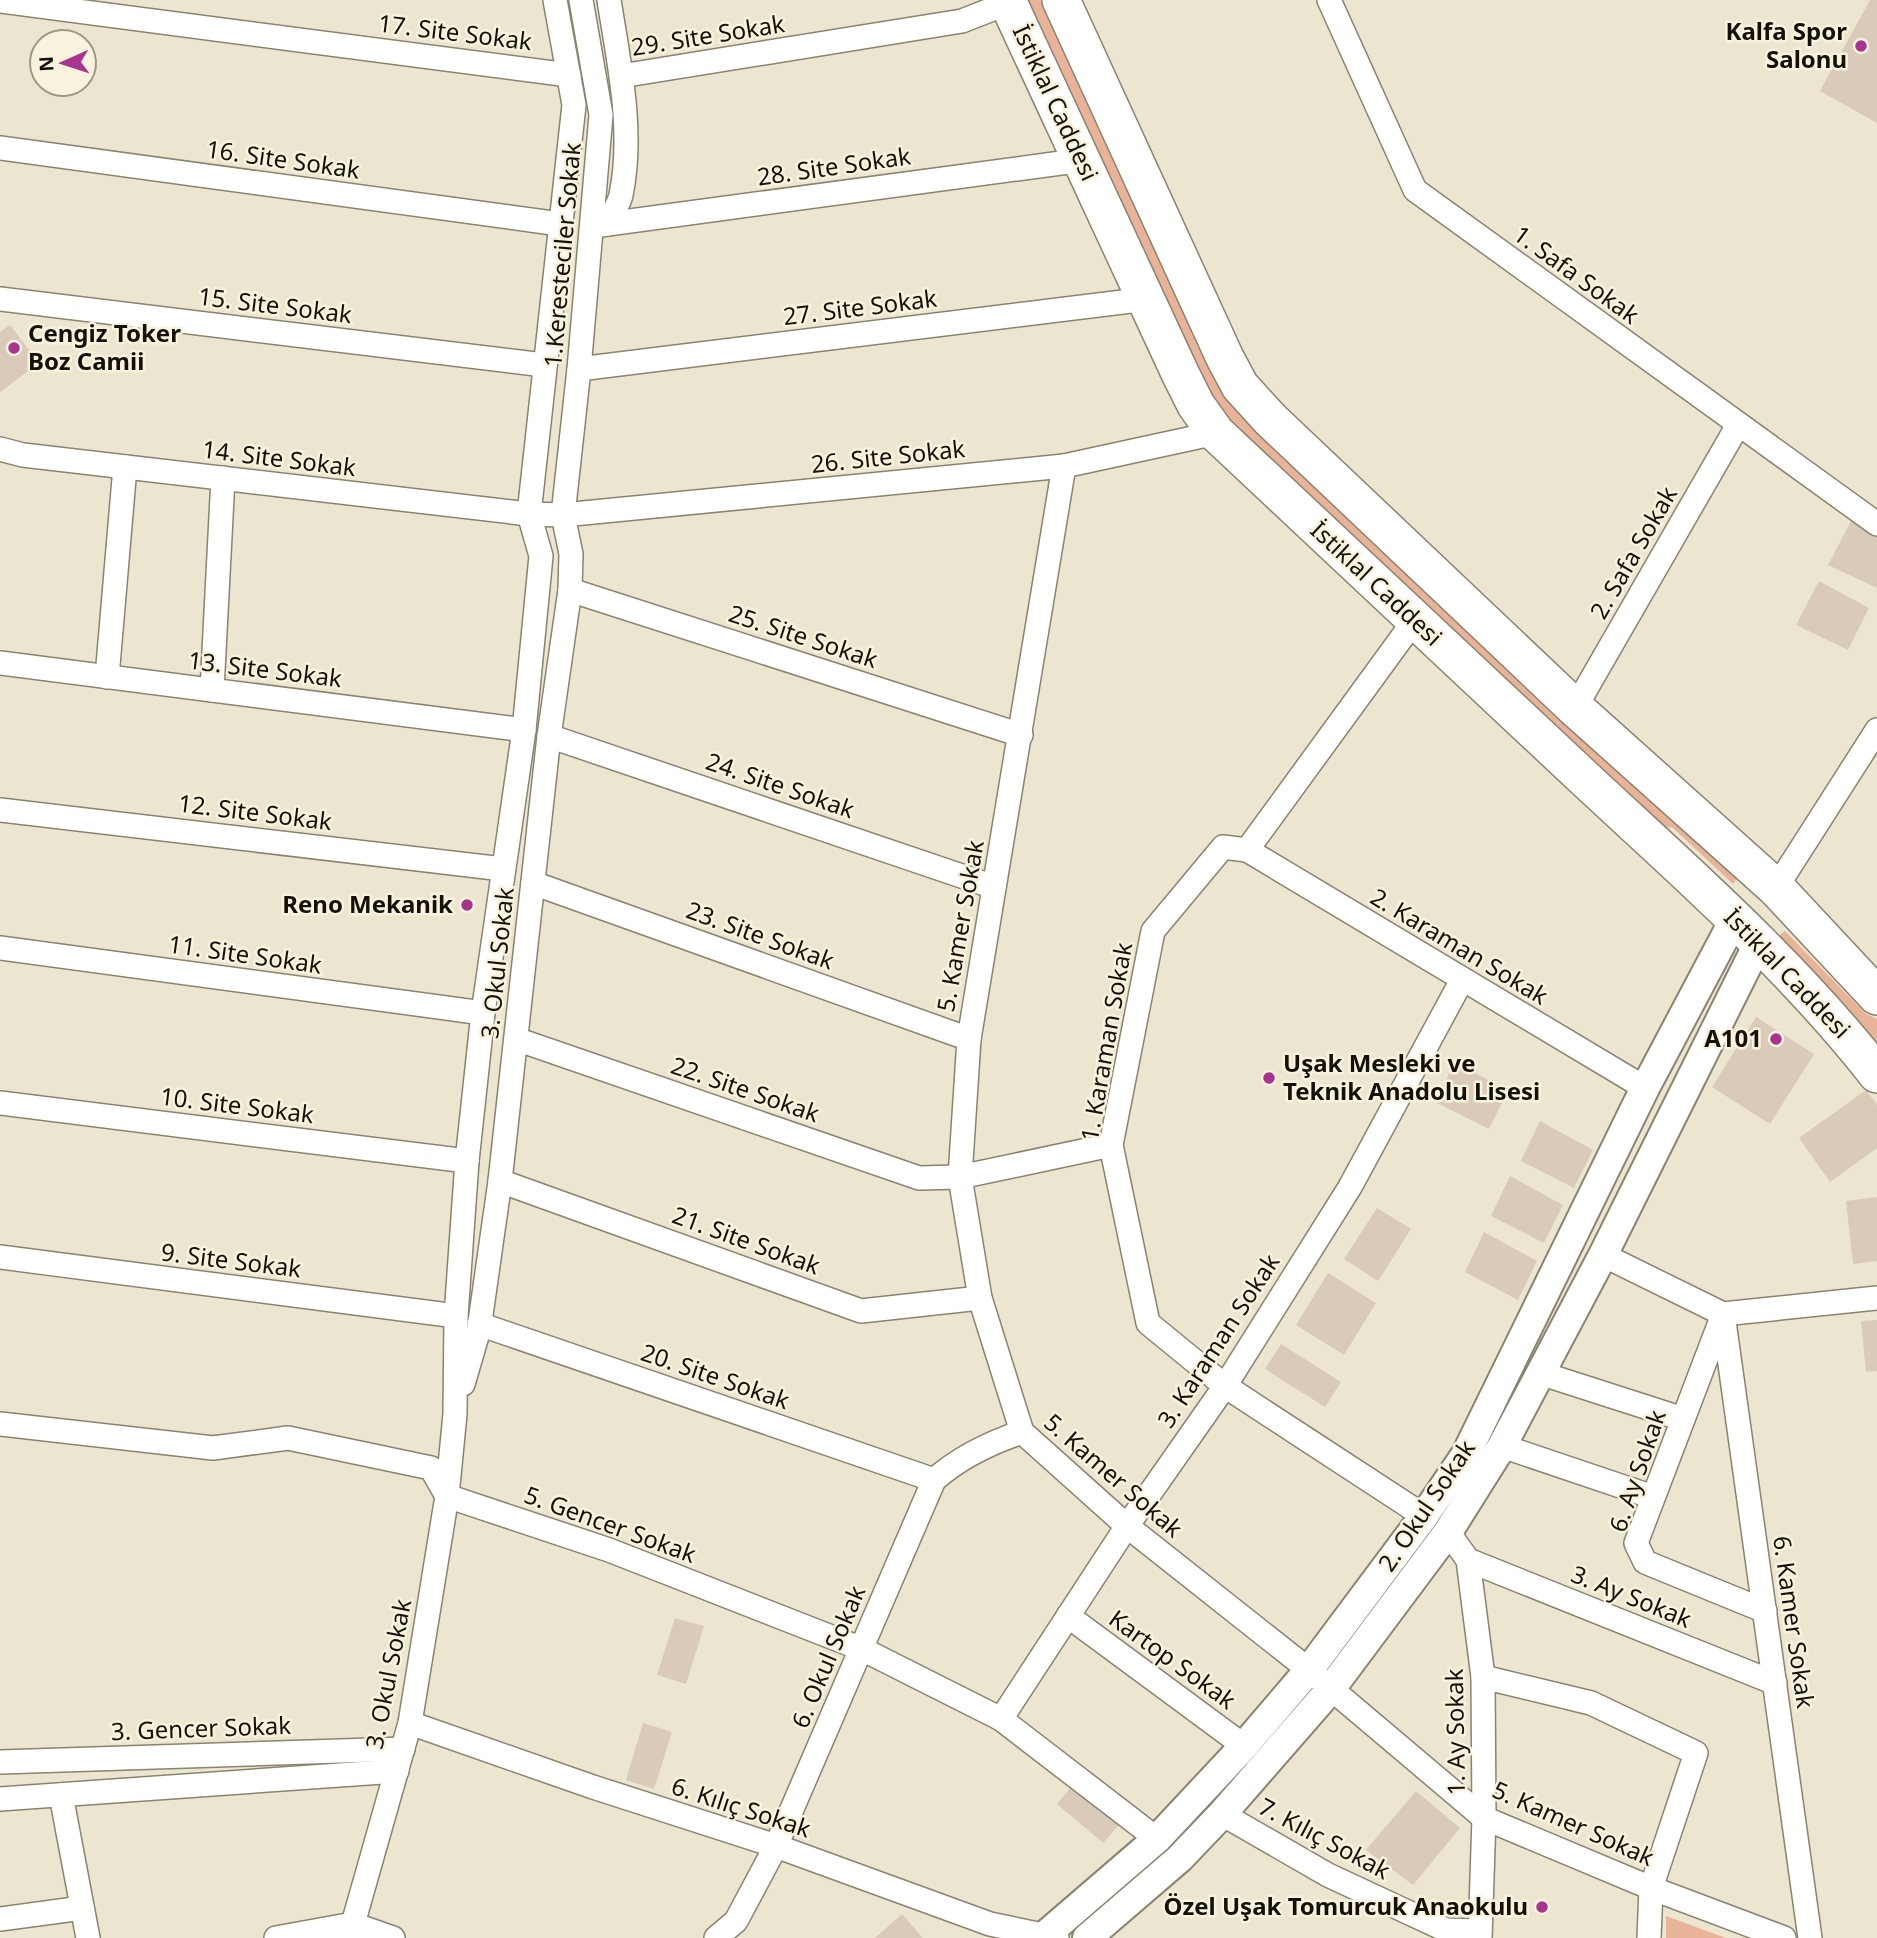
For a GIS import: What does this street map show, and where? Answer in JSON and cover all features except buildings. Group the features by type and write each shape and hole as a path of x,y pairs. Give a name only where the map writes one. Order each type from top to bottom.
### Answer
{"main road":[{"name":"İstiklal Caddesi","path":"1061,0 1240,386 1270,419 1575,708 1776,888 1877,996"},
{"name":"İstiklal Caddesi","path":"1007,1 1196,405 1216,433 1747,930 1851,1040 1877,1074"},
{"path":"1747,930 1776,888"}],"street":[{"name":"1.Keresteciler Sokak","path":"529,514 574,105 555,0"},
{"name":"1.Keresteciler Sokak","path":"563,515 579,369 600,225 601,115 581,0"},
{"path":"600,225 621,198 625,159 625,111 609,0"},
{"name":"1. Safa Sokak","path":"1329,0 1415,190 1877,524"},
{"name":"17. Site Sokak","path":"0,1 569,75"},
{"name":"29. Site Sokak","path":"621,76 962,21 1007,1"},
{"name":"16. Site Sokak","path":"0,148 560,224"},
{"name":"28. Site Sokak","path":"600,225 1083,160"},
{"name":"15. Site Sokak","path":"0,299 544,365"},
{"name":"27. Site Sokak","path":"579,369 1147,299"},
{"name":"2. Safa Sokak","path":"1575,708 1738,425"},
{"name":"26. Site Sokak","path":"529,514 563,515 1064,466 1216,433"},
{"name":"14. Site Sokak","path":"0,449 23,456 529,514"},
{"path":"0,466 23,456"},
{"name":"5. Kamer Sokak","path":"1064,466 969,1039 960,1177 980,1297 1022,1432 1127,1526 1309,1670 1484,1818 1651,1888 1784,1938"},
{"path":"107,677 125,467"},
{"path":"212,690 223,478"},
{"name":"3. Okul Sokak","path":"351,1931 410,1723 447,1496 455,1415 456,1316 467,1161 483,1013 524,730 541,556 529,514"},
{"name":"3. Okul Sokak","path":"455,1415 479,1324 500,1181 549,736 570,590 571,554 563,515"},
{"name":"25. Site Sokak","path":"570,590 1021,735"},
{"path":"1247,850 1414,621"},
{"name":"13. Site Sokak","path":"0,663 524,730"},
{"path":"1776,888 1877,730"},
{"name":"24. Site Sokak","path":"549,736 994,887"},
{"name":"12. Site Sokak","path":"0,810 503,869"},
{"name":"1. Karaman Sokak","path":"1247,850 1223,847 1153,931 1111,1146 1148,1323 1224,1385 1424,1516"},
{"name":"2. Karaman Sokak","path":"1247,850 1645,1088"},
{"name":"23. Site Sokak","path":"533,883 969,1039"},
{"name":"2. Okul Sokak","path":"1048,1937 1157,1839 1244,1746 1309,1670 1424,1516 1466,1454 1645,1088 1747,930"},
{"name":"2. Okul Sokak","path":"1087,1938 1181,1858 1222,1814 1330,1690 1448,1532 1503,1446 1603,1255 1676,1105 1747,930"},
{"name":"11. Site Sokak","path":"0,948 483,1013"},
{"name":"3. Karaman Sokak","path":"1001,1719 1127,1526 1224,1385 1350,1187 1462,980"},
{"name":"22. Site Sokak","path":"516,1039 919,1178 960,1177 1111,1146"},
{"path":"1645,1088 1676,1105"},
{"name":"10. Site Sokak","path":"0,1103 467,1161"},
{"name":"21. Site Sokak","path":"500,1181 861,1311 980,1297"},
{"path":"1603,1255 1724,1314 1877,1298"},
{"name":"9. Site Sokak","path":"0,1257 456,1316"},
{"name":"6. Ay Sokak","path":"1724,1314 1636,1543 1645,1562 1765,1611"},
{"name":"6. Kamer Sokak","path":"1724,1314 1810,1938"},
{"name":"20. Site Sokak","path":"479,1324 934,1480"},
{"path":"1539,1373 1683,1419"},
{"path":"0,1424 213,1448 288,1438 431,1468 447,1496"},
{"path":"934,1480 948,1468 989,1443 1022,1432"},
{"path":"1503,1446 1653,1497"},
{"name":"6. Okul Sokak","path":"716,1938 736,1921 776,1846 934,1480"},
{"name":"5. Gencer Sokak","path":"447,1496 609,1550 862,1649 1001,1719 1157,1839"},
{"path":"1424,1516 1448,1532"},
{"name":"1. Ay Sokak","path":"1448,1532 1468,1560 1483,1677 1484,1818 1480,1935"},
{"name":"3. Ay Sokak","path":"1468,1560 1775,1683"},
{"name":"Kartop Sokak","path":"1068,1616 1244,1746"},
{"path":"1483,1677 1591,1703 1696,1753 1651,1888 1649,1938"},
{"name":"6. Kılıç Sokak","path":"410,1723 593,1787 776,1846 990,1924 1048,1937"},
{"path":"0,1799 400,1760"},
{"name":"3. Gencer Sokak","path":"0,1762 400,1760"},
{"path":"61,1794 88,1938"},
{"name":"7. Kılıç Sokak","path":"1222,1814 1328,1875 1446,1930 1480,1935"},
{"path":"0,1919 82,1908"},
{"path":"276,1938 351,1931 393,1938"}],"shaded area":[{"path":"1023,0 1045,0 1223,383 1739,875 1733,884 1673,828 1663,826 1568,741 1231,425 1212,400"},
{"path":"1785,931 1866,1014 1877,1019 1877,1046 1776,938"},
{"path":"1666,1916 1726,1938 1666,1938"}],"place":[{"name":"Kalfa Spor Salonu","path":"1861,46"},
{"name":"Cengiz Toker Boz Camii","path":"14,348"},
{"name":"Reno Mekanik","path":"467,905"},
{"name":"A101","path":"1776,1039"},
{"name":"Uşak Mesleki ve Teknik Anadolu Lisesi","path":"1269,1078"},
{"name":"Özel Uşak Tomurcuk Anaokulu","path":"1542,1907"}]}
